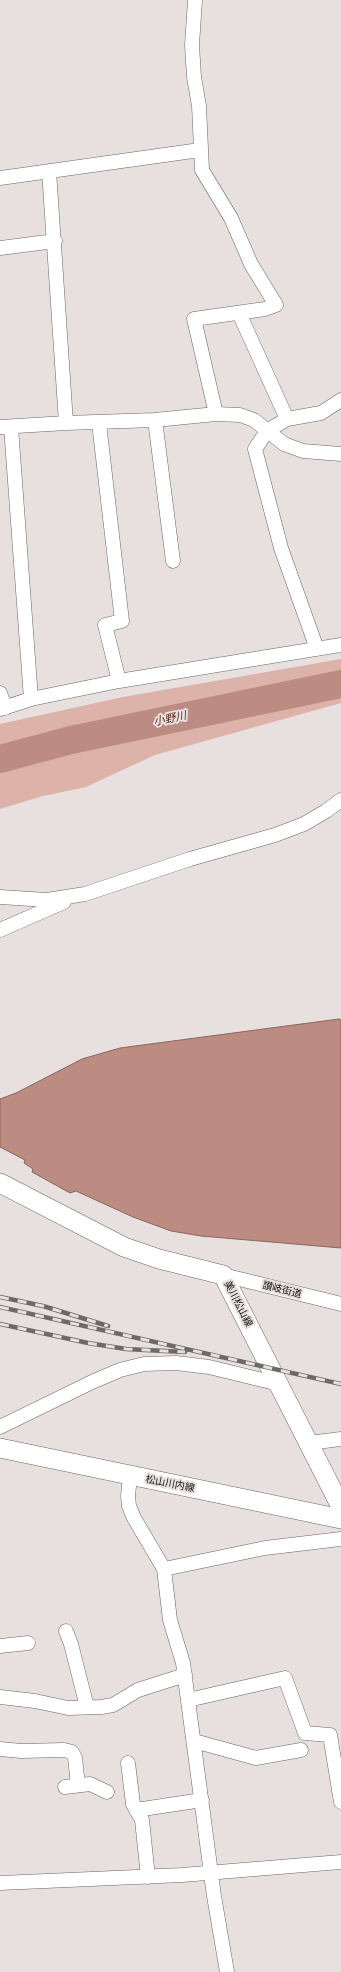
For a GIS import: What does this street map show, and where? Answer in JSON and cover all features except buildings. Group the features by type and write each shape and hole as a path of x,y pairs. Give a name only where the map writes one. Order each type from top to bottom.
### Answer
{"main road":[{"name":"美川松山線","path":"0,1183 124,1247 159,1259 223,1275 341,1507"},
{"name":"松山川内線","path":"0,1448 341,1519"}],"street":[{"path":"195,0 192,45 194,77 199,106 202,170 231,218 251,264 276,305 266,309 194,319 216,414"},
{"path":"0,178 200,150"},
{"path":"49,171 55,241 66,422"},
{"path":"0,248 55,241"},
{"path":"239,313 287,419"},
{"path":"317,649 281,548 255,449 267,431 287,419 321,413 341,400"},
{"path":"31,699 5,427 66,422 155,420 216,414 240,415 254,420 284,444 303,451 341,454"},
{"path":"155,420 173,561"},
{"path":"99,422 122,621 105,625 119,681"},
{"path":"0,693 2,709 31,699 119,681 341,645"},
{"path":"0,930 17,921 85,894 190,860 275,835 304,824 326,812 341,800"},
{"path":"0,897 47,900 85,894"},
{"name":"讃岐街道","path":"223,1275 341,1304"},
{"path":"0,1427 92,1382 120,1370 144,1364 176,1363 209,1367 279,1384"},
{"path":"309,1443 341,1439"},
{"path":"130,1476 128,1496 129,1506 134,1518 164,1569 170,1620 184,1663 211,1872 227,1972"},
{"path":"164,1569 265,1548 341,1539"},
{"path":"66,1631 72,1644 87,1707"},
{"path":"0,1646 28,1643"},
{"path":"0,1697 35,1700 68,1708 113,1705 138,1690 185,1675"},
{"path":"188,1700 285,1678 305,1733 335,1734 341,1802"},
{"path":"194,1741 256,1758 301,1750"},
{"path":"0,1749 21,1751 64,1750 72,1752 75,1758 72,1786 90,1784 107,1792"},
{"path":"128,1763 133,1804 142,1820 148,1876"},
{"path":"136,1810 202,1800"},
{"path":"0,1883 148,1876 341,1862"}],"shaded area":[{"path":"341,659 341,703 155,755 86,787 43,796 0,809 0,724 123,697"},
{"path":"339,1019 341,1020 341,1248 201,1236 171,1231 133,1217 76,1191 70,1193 32,1172 33,1169 24,1163 25,1160 0,1147 0,1099 16,1093 82,1059 120,1048"}],"waterway":[{"name":"小野川","path":"0,759 71,740 341,684"}],"railway":[{"path":"0,1297 43,1306 108,1326"},
{"path":"0,1307 341,1384"},
{"path":"0,1324 88,1343 126,1349 185,1352"}]}
